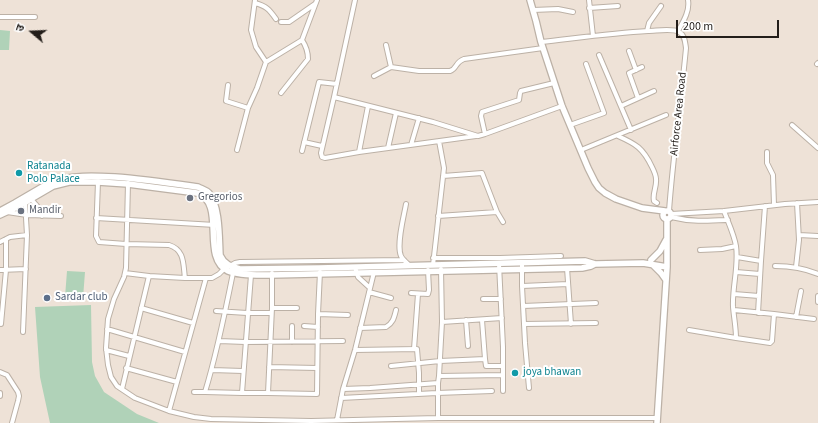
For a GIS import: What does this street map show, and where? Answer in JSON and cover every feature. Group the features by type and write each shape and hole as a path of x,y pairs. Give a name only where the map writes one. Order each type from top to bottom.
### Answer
{"street":[{"path":"356,0 322,146 321,156 325,158 358,152 478,136 562,106"},
{"path":"589,0 593,36"},
{"path":"541,42 647,31 678,31 688,10 688,0"},
{"path":"266,62 256,47 251,30 255,2 264,5 270,10 276,19"},
{"path":"281,22 289,22 316,2"},
{"path":"236,150 248,108 266,62 302,40 316,2"},
{"path":"574,12 532,4 541,42 562,106 588,168 599,188 609,196 616,199 683,220 695,222 728,220"},
{"path":"589,8 618,6"},
{"path":"647,31 649,23 661,6"},
{"path":"0,17 35,17"},
{"name":"Airforce Area Road","path":"657,420 667,267 668,215 686,48 684,38 678,31"},
{"path":"281,93 308,59 306,47 302,40"},
{"path":"386,45 392,67"},
{"path":"374,76 392,67 419,71 450,71 454,69 458,62 464,59 543,48"},
{"path":"628,51 636,70"},
{"path":"599,55 631,130"},
{"path":"570,125 604,113 586,64"},
{"path":"638,98 629,73 642,67"},
{"path":"302,151 319,82 337,84"},
{"path":"485,134 481,116 482,112 519,100 522,90 554,83"},
{"path":"228,85 226,101 248,108"},
{"path":"621,106 654,91"},
{"path":"334,97 418,118 478,136"},
{"path":"358,152 368,106"},
{"path":"388,148 396,113"},
{"path":"581,150 666,115"},
{"path":"411,145 418,118"},
{"path":"792,125 818,148"},
{"path":"618,136 640,148 649,160 656,178 653,198 657,203"},
{"path":"304,142 322,146"},
{"path":"411,293 426,294 428,292 429,267 433,258 444,168 440,142"},
{"path":"767,152 767,163 773,175 774,205"},
{"path":"442,176 482,173 497,212 503,222"},
{"path":"0,215 7,212 51,182 67,178 98,176 128,181 198,187 206,190 214,201 216,209 215,225 220,255 233,273 251,275 286,269 320,271"},
{"path":"0,211 59,184 69,182 128,181"},
{"path":"128,181 125,273 110,310 106,350 111,377 117,386 135,398 169,411 194,417 211,419 301,422 337,420 366,421 518,418 657,420"},
{"path":"98,182 96,218 97,240 101,242 126,244 169,244 177,248 183,258 185,278"},
{"path":"23,332 27,199"},
{"path":"27,199 38,207 42,216"},
{"path":"668,215 724,211 797,203 817,204"},
{"path":"796,267 799,240 797,203"},
{"path":"406,204 400,238 400,252 401,256 410,266"},
{"path":"758,313 766,206"},
{"path":"724,211 736,246 737,257 734,294 736,338"},
{"path":"7,212 27,215 61,216"},
{"path":"438,216 497,212"},
{"path":"96,218 215,225"},
{"path":"0,242 10,237 27,235"},
{"path":"799,235 818,236"},
{"path":"2,324 6,270 6,239"},
{"path":"652,262 667,239"},
{"path":"700,250 722,249 736,246"},
{"path":"228,267 272,272 356,270 410,266 441,268 498,264 561,256"},
{"path":"522,266 585,261 595,264 643,263 652,262 667,257"},
{"path":"737,257 761,261"},
{"path":"433,258 522,266 567,268 582,268 595,264"},
{"path":"125,273 149,276 212,278 235,263 240,262 404,260"},
{"path":"286,262 286,269"},
{"path":"652,262 667,267"},
{"path":"652,262 666,280"},
{"path":"498,264 502,318 503,391"},
{"path":"522,266 524,324 529,388"},
{"path":"775,266 808,269 818,274"},
{"path":"356,270 374,272 429,267"},
{"path":"434,420 439,376 442,322 441,268"},
{"path":"567,268 571,324"},
{"path":"0,270 26,269"},
{"path":"356,270 359,279 370,290 391,298"},
{"path":"194,392 317,394 320,271"},
{"path":"268,393 272,272"},
{"path":"337,420 343,389 355,350 374,272"},
{"path":"736,272 760,274"},
{"path":"205,392 226,312 233,273"},
{"path":"242,393 251,275"},
{"path":"122,389 149,276"},
{"path":"169,411 206,278"},
{"path":"522,286 568,284"},
{"path":"796,317 801,291"},
{"path":"414,349 418,294"},
{"path":"734,294 759,296"},
{"path":"818,297 818,302"},
{"path":"483,299 501,299"},
{"path":"523,306 596,303"},
{"path":"141,308 193,323"},
{"path":"272,308 297,308"},
{"path":"360,328 386,327 393,321 396,310"},
{"path":"734,310 814,319"},
{"path":"216,311 271,313"},
{"path":"318,314 348,315"},
{"path":"689,330 771,342 773,338 774,314"},
{"path":"442,322 502,318"},
{"path":"466,320 468,346"},
{"path":"482,320 486,366 503,366"},
{"path":"524,324 571,324 596,322"},
{"path":"292,326 292,342"},
{"path":"304,326 318,327"},
{"path":"107,329 185,352"},
{"path":"219,341 343,341"},
{"path":"355,350 417,349 419,394"},
{"path":"106,350 129,356"},
{"path":"391,366 440,361 485,359"},
{"path":"269,367 318,368"},
{"path":"126,368 177,382"},
{"path":"212,370 243,371"},
{"path":"0,372 7,375 19,396 12,423"},
{"path":"439,376 503,375"},
{"path":"343,389 438,383"},
{"path":"341,398 492,391"},
{"path":"518,418 518,423"}],"green space":[{"path":"0,30 10,31 9,50 0,50"},
{"path":"67,271 85,272 83,298 65,297"},
{"path":"91,305 92,362 95,376 104,392 137,414 159,423 50,423 40,377 35,307"}],"place":[{"name":"Ratanada Polo Palace","path":"19,173"},
{"name":"Gregorios","path":"190,198"},
{"name":"Mandir","path":"21,211"},
{"name":"Sardar club","path":"47,298"},
{"name":"joya bhawan","path":"515,373"}]}
